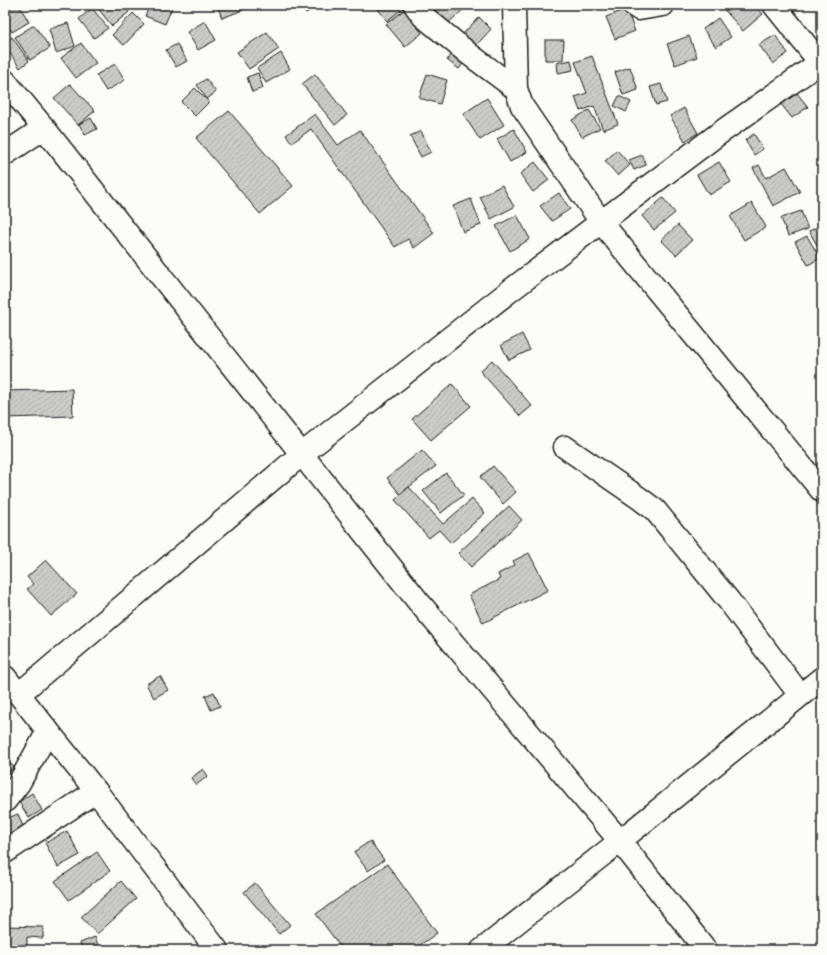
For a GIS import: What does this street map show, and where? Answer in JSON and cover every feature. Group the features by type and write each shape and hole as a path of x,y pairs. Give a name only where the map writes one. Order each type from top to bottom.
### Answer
{"street":[{"path":"415,5 423,16 469,54 516,89"},
{"path":"633,5 639,9 663,5"},
{"path":"19,694 302,454 511,290 601,222 717,135 821,63 774,5"},
{"path":"517,7 516,89 522,106 601,222 822,490"},
{"path":"5,81 44,128 417,600 620,840 706,950"},
{"path":"5,154 44,128"},
{"path":"565,447 640,498 655,510 729,601 800,695"},
{"path":"5,678 96,791 217,950"},
{"path":"482,950 822,678"},
{"path":"5,801 18,783 48,731"},
{"path":"5,852 96,791"}],"building":[{"path":"16,5 19,5 29,22 12,32 5,21 5,12"},
{"path":"124,5 129,12 112,26 96,6"},
{"path":"150,5 173,5 165,24 145,16"},
{"path":"217,5 241,5 243,10 222,18"},
{"path":"302,5 320,5 306,13"},
{"path":"375,5 407,5 387,21"},
{"path":"439,5 462,5 465,8 446,25 433,10"},
{"path":"724,5 755,5 763,14 743,31 722,7"},
{"path":"92,8 108,28 94,38 79,19"},
{"path":"626,9 635,31 615,39 606,17"},
{"path":"404,10 422,33 405,47 386,24"},
{"path":"133,13 144,24 124,45 112,35"},
{"path":"479,17 491,29 472,50 459,38"},
{"path":"718,18 731,37 716,47 703,29"},
{"path":"205,21 216,40 198,50 187,32"},
{"path":"68,23 75,46 56,53 49,29"},
{"path":"34,25 50,48 30,60 15,37"},
{"path":"267,32 279,49 249,69 237,52"},
{"path":"775,35 788,53 773,64 759,45"},
{"path":"689,36 697,57 675,65 667,44"},
{"path":"12,37 29,61 20,68 5,46 5,42"},
{"path":"545,40 564,40 563,60 545,60"},
{"path":"81,43 96,63 76,78 61,58"},
{"path":"177,44 187,61 176,67 166,50"},
{"path":"458,46 470,54 459,69 447,60"},
{"path":"281,53 290,69 266,83 257,68"},
{"path":"592,56 618,124 603,130 594,106 580,111 575,97 587,93 575,62"},
{"path":"571,60 573,70 558,73 557,63"},
{"path":"115,64 125,80 106,91 96,75"},
{"path":"630,67 638,90 623,95 615,72"},
{"path":"258,73 263,88 252,92 247,77"},
{"path":"315,74 347,115 335,125 302,84"},
{"path":"427,74 447,80 440,104 419,98"},
{"path":"206,79 216,92 207,99 197,85"},
{"path":"70,84 95,111 78,125 54,98"},
{"path":"661,84 667,102 656,105 650,87"},
{"path":"195,88 209,102 195,116 181,102"},
{"path":"797,93 808,107 792,118 781,104"},
{"path":"619,96 631,102 626,112 614,106"},
{"path":"487,98 504,125 480,140 463,114"},
{"path":"684,108 698,133 685,141 670,116"},
{"path":"589,110 600,128 582,137 572,120"},
{"path":"229,111 293,186 260,214 196,138"},
{"path":"315,114 338,145 360,130 434,233 414,248 408,239 395,247 311,129 292,143 286,135"},
{"path":"91,118 97,129 85,135 79,124"},
{"path":"514,129 527,152 510,162 497,139"},
{"path":"421,131 431,152 421,157 410,136"},
{"path":"754,134 763,149 754,155 745,140"},
{"path":"617,150 630,165 618,176 605,161"},
{"path":"642,155 646,165 634,170 629,160"},
{"path":"535,162 549,180 533,192 520,174"},
{"path":"719,162 731,182 709,195 697,175"},
{"path":"759,165 766,178 786,167 800,192 773,206 753,168"},
{"path":"502,185 514,207 491,219 480,197"},
{"path":"559,193 570,209 552,221 540,206"},
{"path":"663,198 675,213 654,230 642,216"},
{"path":"471,199 481,225 463,232 453,206"},
{"path":"752,203 766,227 744,240 730,216"},
{"path":"801,211 808,229 788,236 781,218"},
{"path":"517,215 530,239 510,251 496,226"},
{"path":"678,225 692,240 676,255 661,240"},
{"path":"822,225 822,245 818,247 809,231"},
{"path":"807,236 820,258 808,265 795,242"},
{"path":"522,334 530,350 509,360 501,345"},
{"path":"492,360 532,406 520,416 480,371"},
{"path":"452,384 471,406 431,440 412,419"},
{"path":"72,389 73,416 5,418 5,391"},
{"path":"422,450 436,466 400,494 387,478"},
{"path":"493,466 516,492 503,504 480,477"},
{"path":"446,473 464,495 441,513 423,491"},
{"path":"409,487 443,524 472,499 485,513 451,543 439,530 429,538 395,500"},
{"path":"509,506 522,520 471,567 458,553"},
{"path":"529,553 548,590 483,623 469,595 500,579 498,574 515,565 513,561"},
{"path":"46,560 77,594 51,616 27,589 33,584 27,577"},
{"path":"160,676 168,690 154,698 146,684"},
{"path":"214,692 220,706 211,710 205,696"},
{"path":"5,759 14,767 5,776"},
{"path":"203,769 208,776 196,785 191,778"},
{"path":"32,793 42,810 29,818 19,802"},
{"path":"18,814 24,829 9,835 5,825 5,819"},
{"path":"67,831 80,855 58,867 45,843"},
{"path":"370,841 384,860 368,871 354,852"},
{"path":"97,852 110,871 69,900 55,881"},
{"path":"387,864 437,933 413,950 343,950 316,914"},
{"path":"121,881 136,899 97,934 81,917"},
{"path":"255,883 290,925 279,934 244,892"},
{"path":"5,926 43,927 43,938 27,937 27,950 5,950"},
{"path":"95,937 100,950 83,950 80,943"}]}
